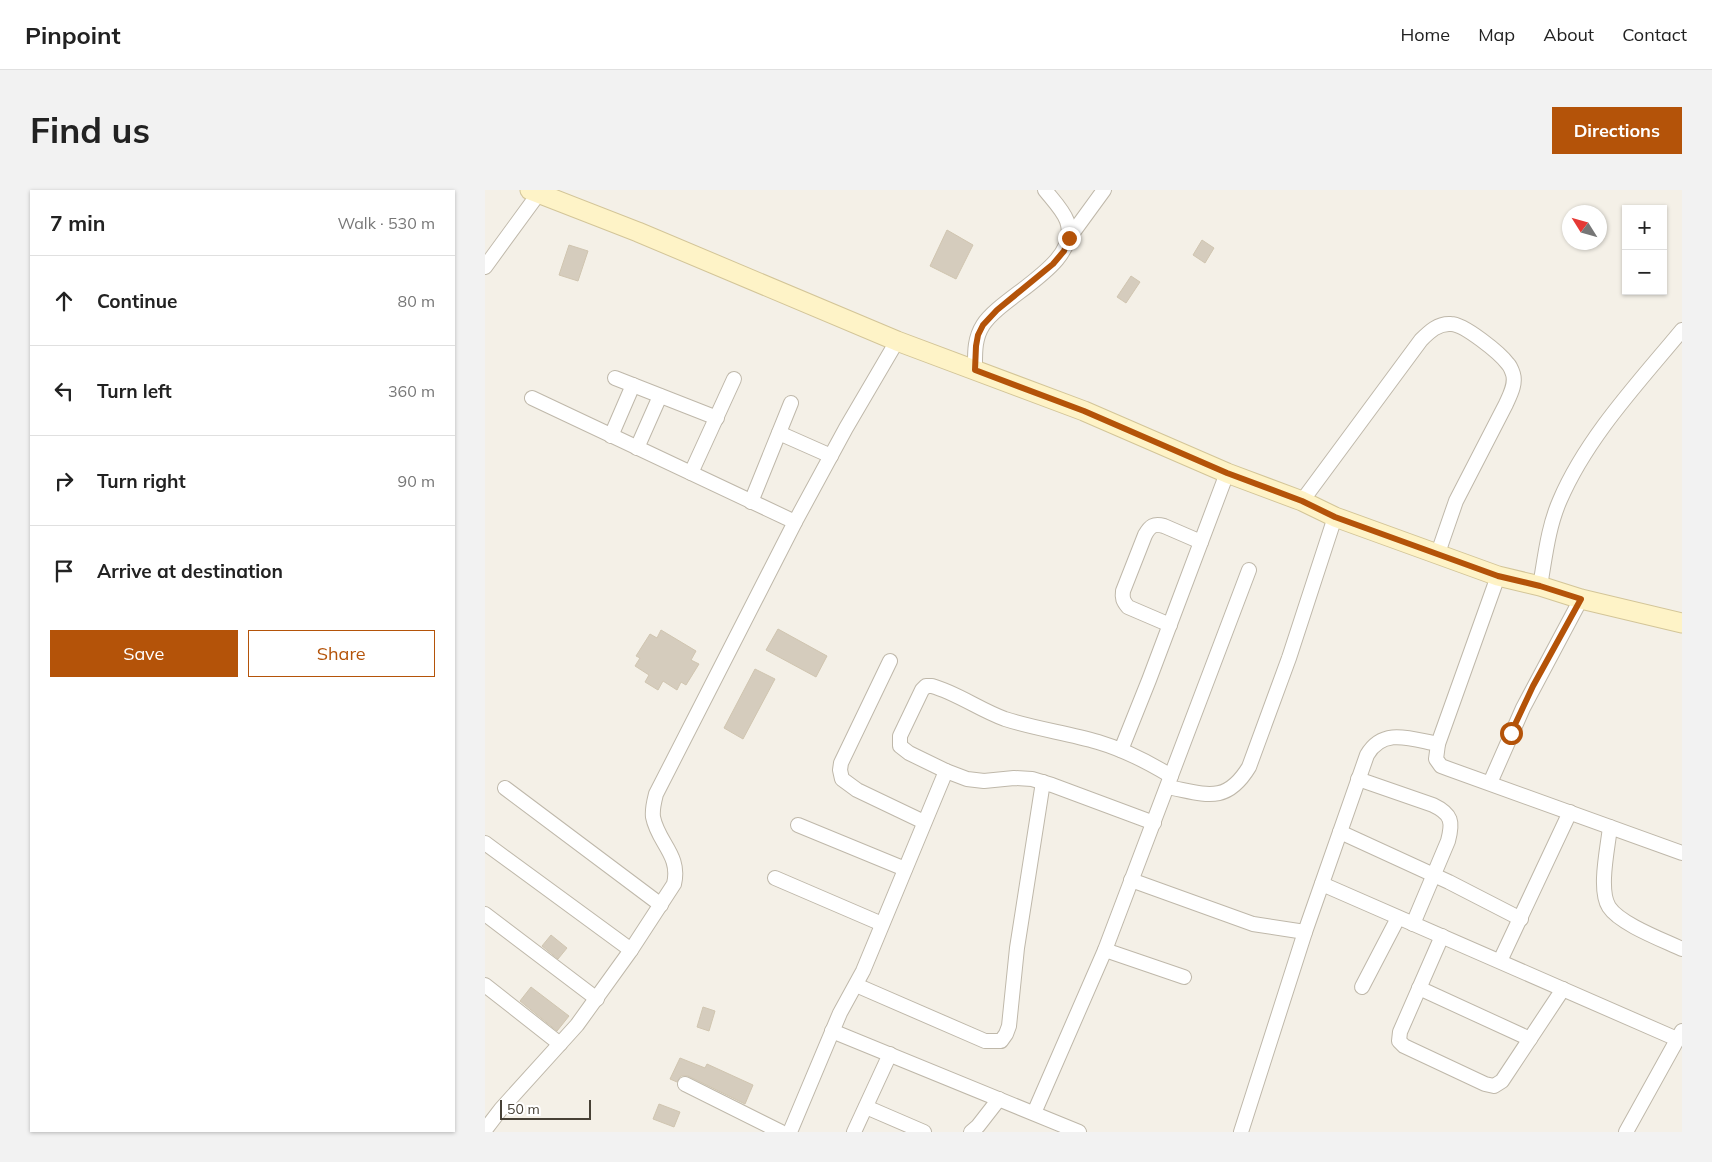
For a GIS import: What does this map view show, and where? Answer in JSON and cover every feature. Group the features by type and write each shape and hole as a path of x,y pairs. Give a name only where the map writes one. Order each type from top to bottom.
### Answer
{"street":[{"path":"1045,190 1067,222 1069,238"},
{"path":"975,370 976,346 978,335 983,325 997,310 1053,264 1064,251 1069,238 1104,190"},
{"path":"485,268 534,191 638,232 897,340 1084,411 1227,473 1302,501 1335,517 1498,576 1682,624"},
{"path":"1302,501 1421,340 1431,330 1442,325 1452,324 1463,328 1509,364 1514,376 1512,390 1506,404 1456,502 1438,554"},
{"path":"1540,586 1549,536 1559,502 1572,476 1596,438 1682,330"},
{"path":"485,1130 597,999 674,884 677,874 675,863 657,829 653,817 653,805 656,794 795,522 897,340"},
{"path":"615,378 717,418"},
{"path":"691,474 735,379"},
{"path":"611,436 633,385"},
{"path":"637,448 660,396"},
{"path":"532,398 795,522"},
{"path":"751,502 791,403"},
{"path":"779,433 831,456"},
{"path":"1121,750 1227,473"},
{"path":"1154,823 1043,782 1021,778 991,781 967,779 909,753 900,746 900,736 918,696 926,686 932,686 1003,718 1027,726 1098,742 1136,756 1170,782 1201,794 1216,794 1231,789 1241,780 1249,767 1289,658 1335,517"},
{"path":"1170,625 1128,607 1123,602 1123,591 1148,528 1158,524 1201,542"},
{"path":"1033,1113 1105,950 1249,570"},
{"path":"1498,576 1438,744 1436,759 1441,766 1682,853"},
{"path":"1490,783 1523,708 1581,599"},
{"path":"890,661 841,762 841,779 857,790 925,822"},
{"path":"1241,1132 1305,932 1369,751 1372,746 1381,740 1390,737 1438,744"},
{"path":"791,1132 832,1031 856,985 946,771"},
{"path":"1358,779 1433,805 1443,810 1450,818 1451,828 1448,842 1413,924"},
{"path":"856,985 985,1041 1001,1040 1007,1034 1017,948 1043,782"},
{"path":"505,788 661,906"},
{"path":"1500,961 1570,812"},
{"path":"798,824 905,869"},
{"path":"1610,827 1604,885 1608,907 1618,917 1682,949"},
{"path":"1340,832 1435,875 1521,919"},
{"path":"485,843 631,950"},
{"path":"775,878 882,924"},
{"path":"1131,880 1253,924 1305,932"},
{"path":"1322,884 1563,989 1680,1035 1626,1132"},
{"path":"485,914 597,999"},
{"path":"1362,987 1398,918"},
{"path":"1442,936 1400,1032 1399,1041 1405,1046 1485,1084 1494,1086 1502,1081 1563,989"},
{"path":"1105,950 1184,977"},
{"path":"485,985 560,1044"},
{"path":"1419,988 1530,1039"},
{"path":"832,1031 1073,1131"},
{"path":"854,1132 890,1054"},
{"path":"685,1084 781,1132"},
{"path":"971,1132 999,1099"},
{"path":"866,1107 924,1132"}],"building":[{"path":"947,230 973,245 956,279 930,266"},
{"path":"1202,240 1214,248 1205,263 1193,255"},
{"path":"569,245 588,251 578,281 559,275"},
{"path":"1131,276 1140,282 1126,303 1117,297"},
{"path":"778,629 827,656 816,677 766,650"},
{"path":"661,630 696,651 691,660 699,664 686,685 681,682 677,690 663,681 658,690 645,682 649,675 635,666 640,658 636,656 650,634 657,638"},
{"path":"755,669 775,679 743,739 724,728"},
{"path":"551,935 567,948 558,959 542,946"},
{"path":"531,987 569,1016 557,1031 520,1001"},
{"path":"703,1007 715,1011 709,1031 697,1027"},
{"path":"680,1058 705,1068 707,1064 753,1085 745,1104 688,1076 681,1076 677,1082 670,1079"},
{"path":"659,1104 680,1112 674,1127 653,1119"}],"route":[{"path":"1069,238 1064,251 1053,264 997,310 983,325 978,335 976,346 975,370 1084,411 1227,473 1302,501 1335,517 1498,576 1540,586 1581,599 1533,686 1511,733"}]}
